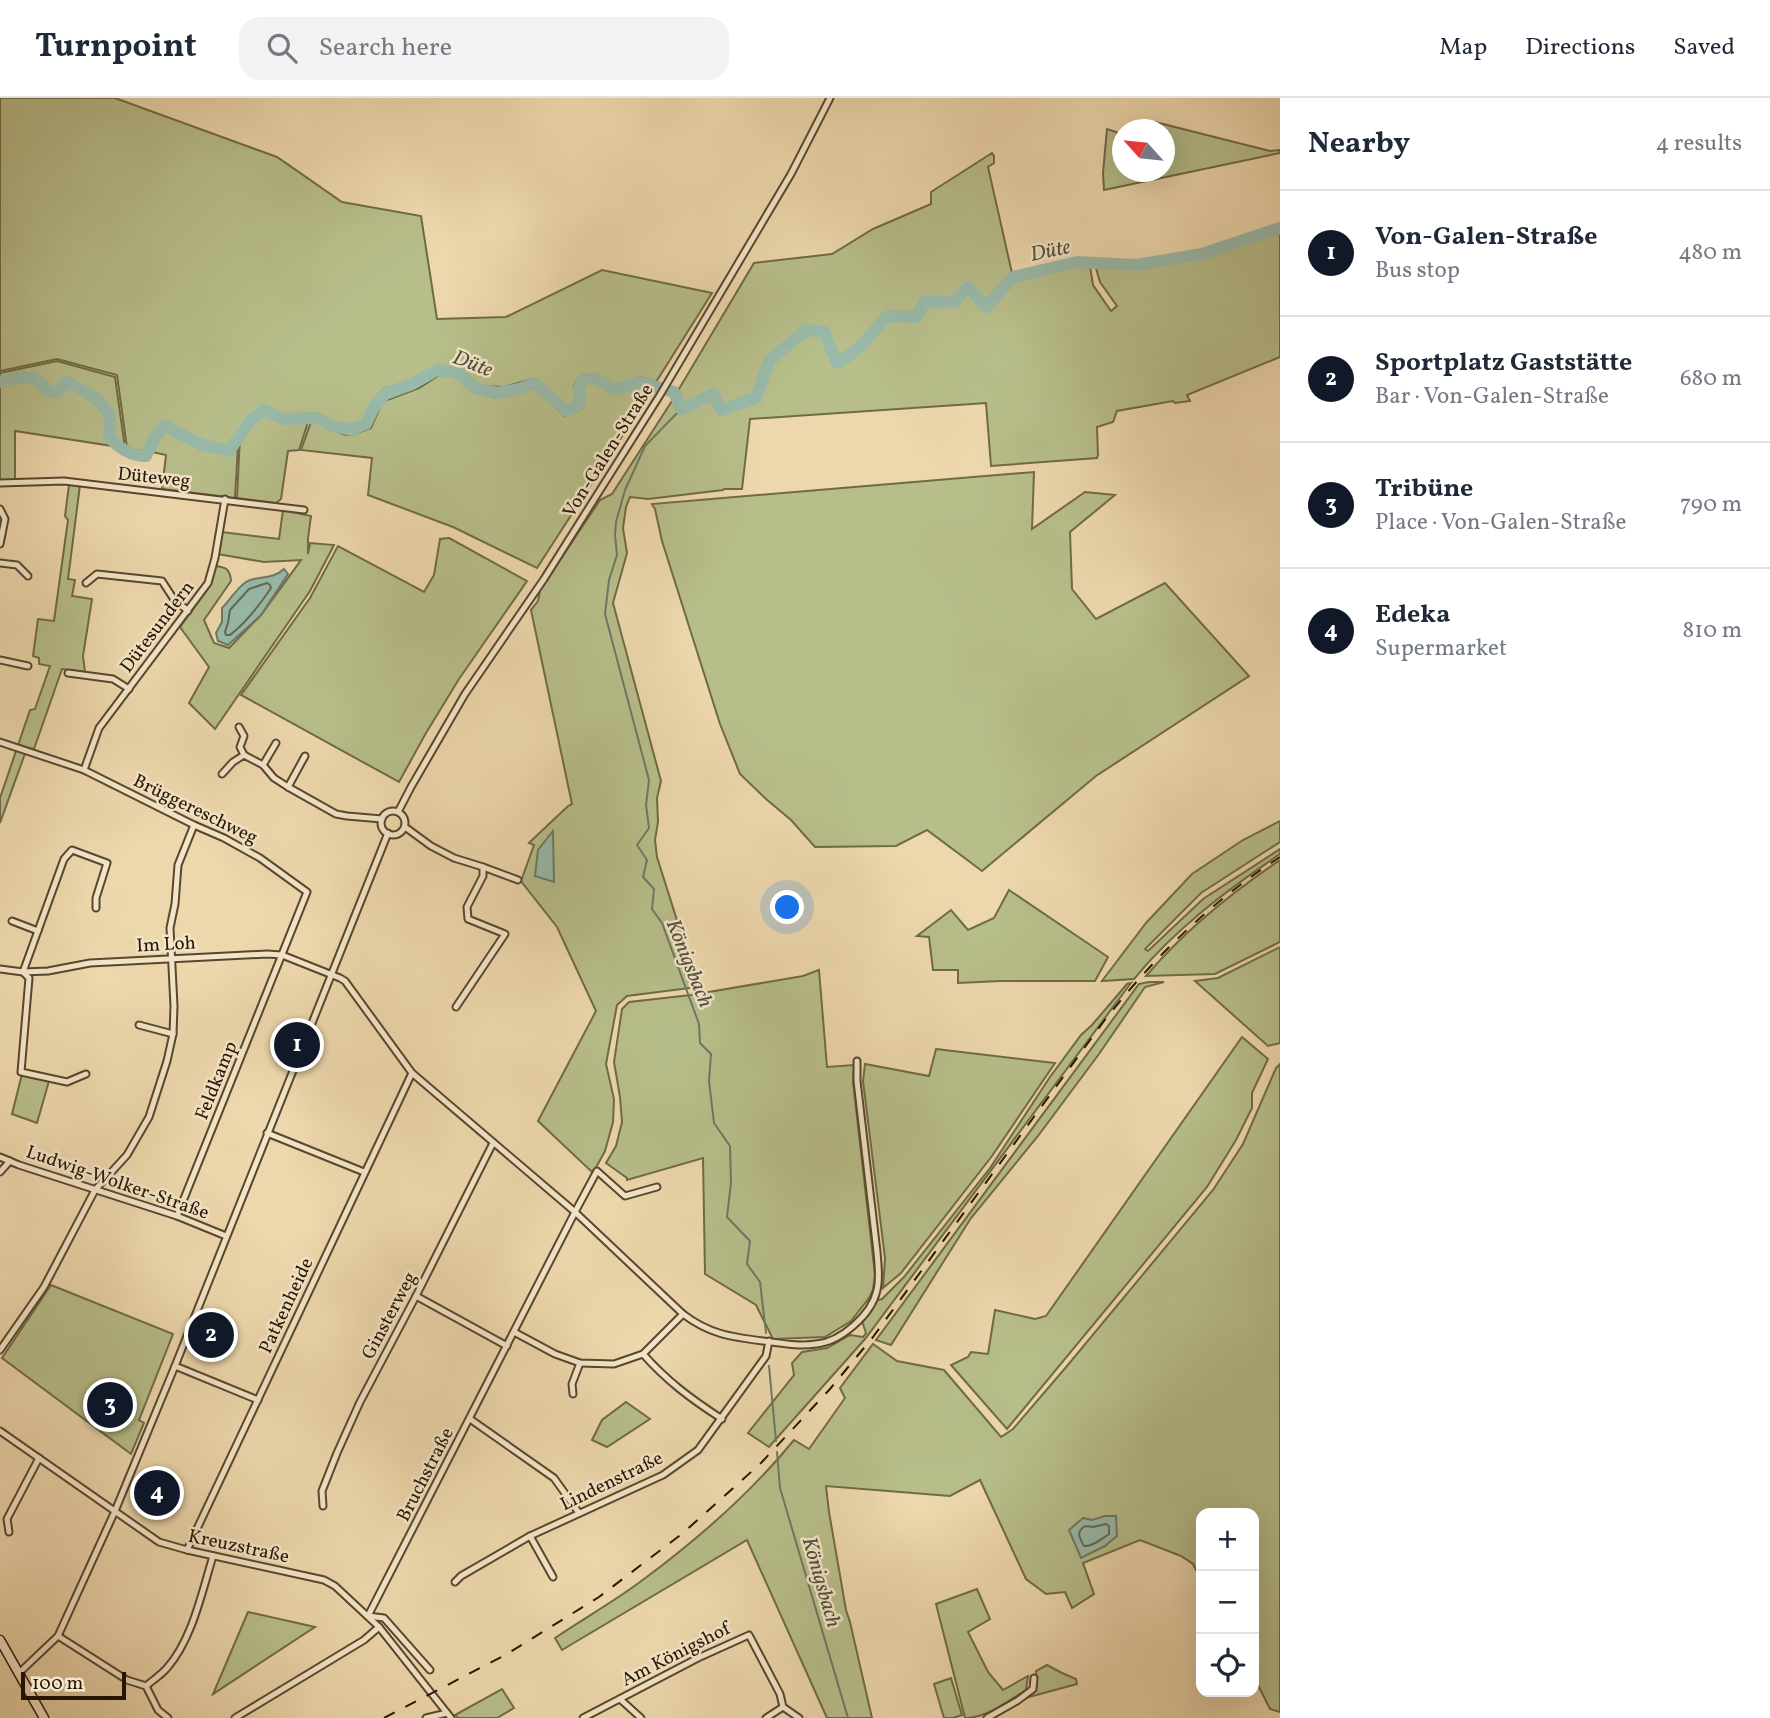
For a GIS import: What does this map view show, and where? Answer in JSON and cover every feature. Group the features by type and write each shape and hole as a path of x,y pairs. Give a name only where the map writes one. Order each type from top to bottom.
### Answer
{"street":[{"name":"Von-Galen-Straße","path":"398,812 465,694 544,579 668,383 791,174 830,98"},
{"name":"Düteweg","path":"0,483 64,481 304,510"},
{"name":"Dütesundern","path":"84,770 99,728 208,583 225,499"},
{"path":"0,509 5,519 0,544"},
{"path":"0,562 17,565 28,576"},
{"path":"86,583 97,574 162,581 173,598 188,611"},
{"path":"0,660 28,666"},
{"name":"Dütesundern","path":"68,673 113,680 129,689"},
{"path":"239,727 244,736 240,747 244,755 263,765 274,778 336,814 382,819"},
{"name":"Brüggereschweg","path":"0,742 84,770 224,838 260,858 307,892 282,956"},
{"path":"263,765 276,743"},
{"path":"222,774 244,755"},
{"path":"288,787 305,756"},
{"path":"391,811 398,812 403,816 405,827 394,835 388,833 382,819 391,811"},
{"path":"0,1350 44,1287 95,1190 127,1155 149,1117 173,1034 170,928 178,865 194,825"},
{"path":"405,827 431,846 454,858 518,880"},
{"path":"19,1672 58,1636 115,1511 388,833"},
{"path":"86,1074 66,1082 21,1072 29,978 23,972 64,859 72,850 107,863 96,898 96,908"},
{"path":"456,1007 505,934 468,919 467,907 483,876 483,867"},
{"path":"12,921 38,931"},
{"name":"Im Loh","path":"0,969 48,971 90,963 267,954 282,956 345,981 412,1073 575,1212 692,1322 717,1334 800,1345 820,1344 838,1337 854,1326 877,1290 877,1252 857,1061"},
{"name":"Feldkamp","path":"177,1216 282,956"},
{"path":"139,1026 173,1034"},
{"name":"Patkenheide","path":"187,1550 412,1073"},
{"path":"267,1133 364,1172"},
{"name":"Ginsterweg","path":"323,1506 322,1491 360,1402 493,1143"},
{"name":"Ludwig-Wolker-Straße","path":"0,1157 177,1216 226,1236"},
{"path":"0,1172 10,1161"},
{"name":"Bruchstraße","path":"368,1616 597,1171 625,1196 657,1187"},
{"path":"416,1296 507,1346"},
{"path":"514,1332 555,1354 580,1363 614,1364 643,1354 683,1314"},
{"name":"Lindenstraße","path":"455,1582 530,1536 663,1475 698,1450 766,1356 769,1341"},
{"path":"643,1354 663,1376 722,1419"},
{"path":"573,1394 572,1384 580,1363"},
{"path":"175,1366 258,1400"},
{"path":"470,1419 554,1478 579,1513"},
{"name":"Kreuzstraße","path":"0,1431 159,1542 324,1580 335,1586 379,1627 449,1715"},
{"path":"9,1532 7,1520 39,1458"},
{"path":"530,1536 553,1577"},
{"path":"146,1686 167,1669 182,1643 194,1617 213,1556"},
{"path":"368,1616 384,1618 430,1670"},
{"path":"235,1718 364,1640 379,1627"},
{"name":"Am Königshof","path":"583,1718 748,1634 780,1694 783,1707"},
{"path":"58,1636 127,1680 146,1686 158,1710 168,1718"},
{"path":"0,1640 44,1718"},
{"path":"987,1718 1033,1689 1034,1678"},
{"name":"Am Königshof","path":"620,1699 641,1718"},
{"path":"766,1718 783,1707 799,1718"},
{"path":"426,1718 449,1715"}],"green space":[{"path":"0,98 115,98 277,157 342,202 421,216 437,319 506,317 602,270 712,293 656,382 641,377 615,386 598,374 580,375 574,386 575,403 568,407 535,378 504,387 479,386 460,369 436,366 409,381 383,389 372,402 364,420 350,426 332,422 317,414 284,417 263,407 247,418 228,447 200,441 164,422 151,435 144,451 127,448 117,375 57,359 0,371"},
{"path":"1175,127 1270,151 1280,150 1280,153 1175,175"},
{"path":"1107,129 1112,131 1112,182 1142,182 1104,190"},
{"path":"992,153 994,163 988,167 1012,273 1081,258 1079,265 1090,266 1093,285 1111,311 1117,306 1100,282 1095,265 1137,267 1204,256 1280,232 1280,357 1187,395 1190,401 1173,401 1117,411 1113,422 1097,427 1097,458 991,466 986,403 750,419 742,489 648,499 630,497 623,528 627,553 613,603 661,781 657,798 657,857 698,987 627,996 617,1005 606,1064 614,1099 613,1122 605,1151 593,1173 538,1121 596,1011 557,927 521,881 534,845 529,843 572,804 531,610 538,601 540,590 600,500 612,494 670,404 754,263 832,254 873,229 931,204 931,192"},
{"path":"57,361 115,377 125,448 15,431 15,480 0,480 0,373"},
{"path":"441,374 457,377 475,393 497,398 534,387 565,416 583,408 585,382 596,382 616,394 641,385 652,390 537,568 453,527 368,495 372,458 301,450 311,422 351,435 371,428 382,402 419,388"},
{"path":"264,410 283,419 309,419 299,450 288,451 281,499 276,503 237,498 240,436 250,421"},
{"path":"166,430 199,448 231,455 238,444 235,498 162,489 166,455 152,452"},
{"path":"1034,472 1032,529 1085,492 1115,495 1070,532 1072,589 1096,619 1165,583 1249,676 1096,776 982,871 927,830 896,846 815,847 791,820 740,774 720,724 652,504"},
{"path":"69,485 80,485 68,579 75,580 72,596 92,599 83,656 85,672 62,669 34,749 27,748 0,823 0,798 30,710 35,709 50,666 39,664 39,658 33,656 38,619 54,621 68,520 65,516"},
{"path":"283,510 311,516 308,554 310,543 334,545 310,591 215,729 189,703 209,667 180,627 209,587 215,566 227,570 231,581 204,620 214,643 229,648 261,615 301,560 264,562 217,554 222,532 279,539"},
{"path":"449,538 527,581 459,679 399,782 241,695 310,598 338,546 424,592 434,575 440,539"},
{"path":"1280,821 1280,842 1201,893 1145,949 1148,951 1203,899 1280,849 1280,854 1202,911 1167,943 1134,979 1102,981 1146,923 1192,874 1243,840"},
{"path":"1280,860 1280,942 1215,974 1146,976 1209,914"},
{"path":"1009,890 1108,957 1095,981 958,983 958,970 933,970 929,937 917,936 951,910 968,930 994,918"},
{"path":"1280,947 1280,1043 1268,1046 1195,981 1218,978"},
{"path":"819,970 827,1067 854,1065 853,1082 875,1275 869,1298 851,1321 825,1337 773,1339 756,1305 705,1274 703,1158 627,1180 606,1163 616,1146 622,1122 614,1062 622,1009 629,1002 691,995 803,976"},
{"path":"1164,982 1145,987 1038,1136 971,1218 891,1345 876,1340 1139,984"},
{"path":"1131,983 865,1339 769,1447 748,1433 794,1375 792,1363 802,1352 827,1348 850,1335 863,1337 866,1333 862,1321 875,1301 882,1299 904,1277 990,1168 1081,1035 1127,984"},
{"path":"1242,1037 1268,1059 1252,1093 1252,1108 1236,1140 1207,1187 1007,1429 951,1365 968,1357 971,1352 988,1354 995,1310 1035,1319 1046,1316"},
{"path":"936,1049 1055,1063 992,1156 901,1273 883,1288 885,1258 863,1081 865,1064 929,1076"},
{"path":"1280,1064 1280,1712 1270,1709 1259,1687 1259,1508 1196,1508 1196,1570 1193,1564 1181,1556 1140,1540 1083,1563 1094,1594 1072,1608 1065,1592 1046,1594 1026,1579 980,1480 950,1496 826,1486 846,1610 872,1718 827,1718 747,1540 562,1650 555,1638 630,1589 682,1550 741,1498 794,1440 809,1449 845,1398 840,1388 873,1344 897,1361 944,1370 1001,1437 1013,1429 1213,1190 1243,1144","holes":["1083,1518 1092,1520 1105,1546 1081,1557"]},
{"path":"22,1074 49,1081 37,1123 12,1114"},
{"path":"51,1285 173,1334 139,1420 144,1423 131,1454 2,1358"},
{"path":"626,1402 650,1419 607,1447 592,1440 602,1420"},
{"path":"977,1589 990,1619 968,1632 988,1672 1003,1690 1028,1676 1026,1690 1005,1704 989,1712 965,1718 936,1604"},
{"path":"248,1612 315,1627 213,1694"},
{"path":"1047,1665 1076,1679 1077,1684 1029,1697 1037,1686 1036,1671"},
{"path":"951,1678 962,1715 944,1718 934,1684"},
{"path":"502,1689 514,1708 497,1718 458,1718 455,1715"}],"water":[{"path":"284,569 288,574 261,615 228,645 218,641 216,633 222,622 222,608 236,591 246,582 275,575"},
{"path":"553,831 554,882 535,876 538,850"},
{"path":"1116,1516 1117,1536 1105,1546 1081,1558 1069,1530 1083,1518 1092,1520"}],"waterway":[{"name":"Düte","path":"0,382 20,377 35,378 48,391 58,392 67,382 93,396 104,406 110,419 109,437 121,448 141,456 146,456 155,437 165,426 200,444 229,451 250,421 264,410 283,419 317,418 333,426 351,430 366,424 374,407 385,394 412,384 437,370 458,373 477,389 498,393 534,383 567,411 579,405 579,388 583,379 597,379 615,390 640,382 674,392 681,409 714,394 721,410 756,398 769,361 806,330 824,332 837,363 858,349 887,316 916,317 925,301 954,302 968,287 986,307 1013,277 1077,262 1136,265 1202,254 1280,228"},
{"name":"Königsbach","path":"681,409 645,446 625,490 616,522 617,555 609,580 605,614 649,780 646,805 649,828 637,845 647,860 643,877 654,889 652,909 662,923 699,1024 700,1043 711,1054 709,1081 714,1123 730,1146 731,1183 727,1217 750,1241 747,1264 760,1282 766,1333"},
{"name":"Königsbach","path":"769,1366 776,1441"},
{"name":"Königsbach","path":"777,1452 780,1488 848,1718"}],"railway":[{"path":"384,1718 507,1654 599,1597 683,1533 761,1463 830,1389 873,1337 1123,997 1164,952 1207,912 1280,857"}],"place":[{"name":"Von-Galen-Straße","path":"297,1045"},
{"name":"Sportplatz Gaststätte","path":"211,1335"},
{"name":"Tribüne","path":"110,1405"},
{"name":"Edeka","path":"157,1493"}]}
